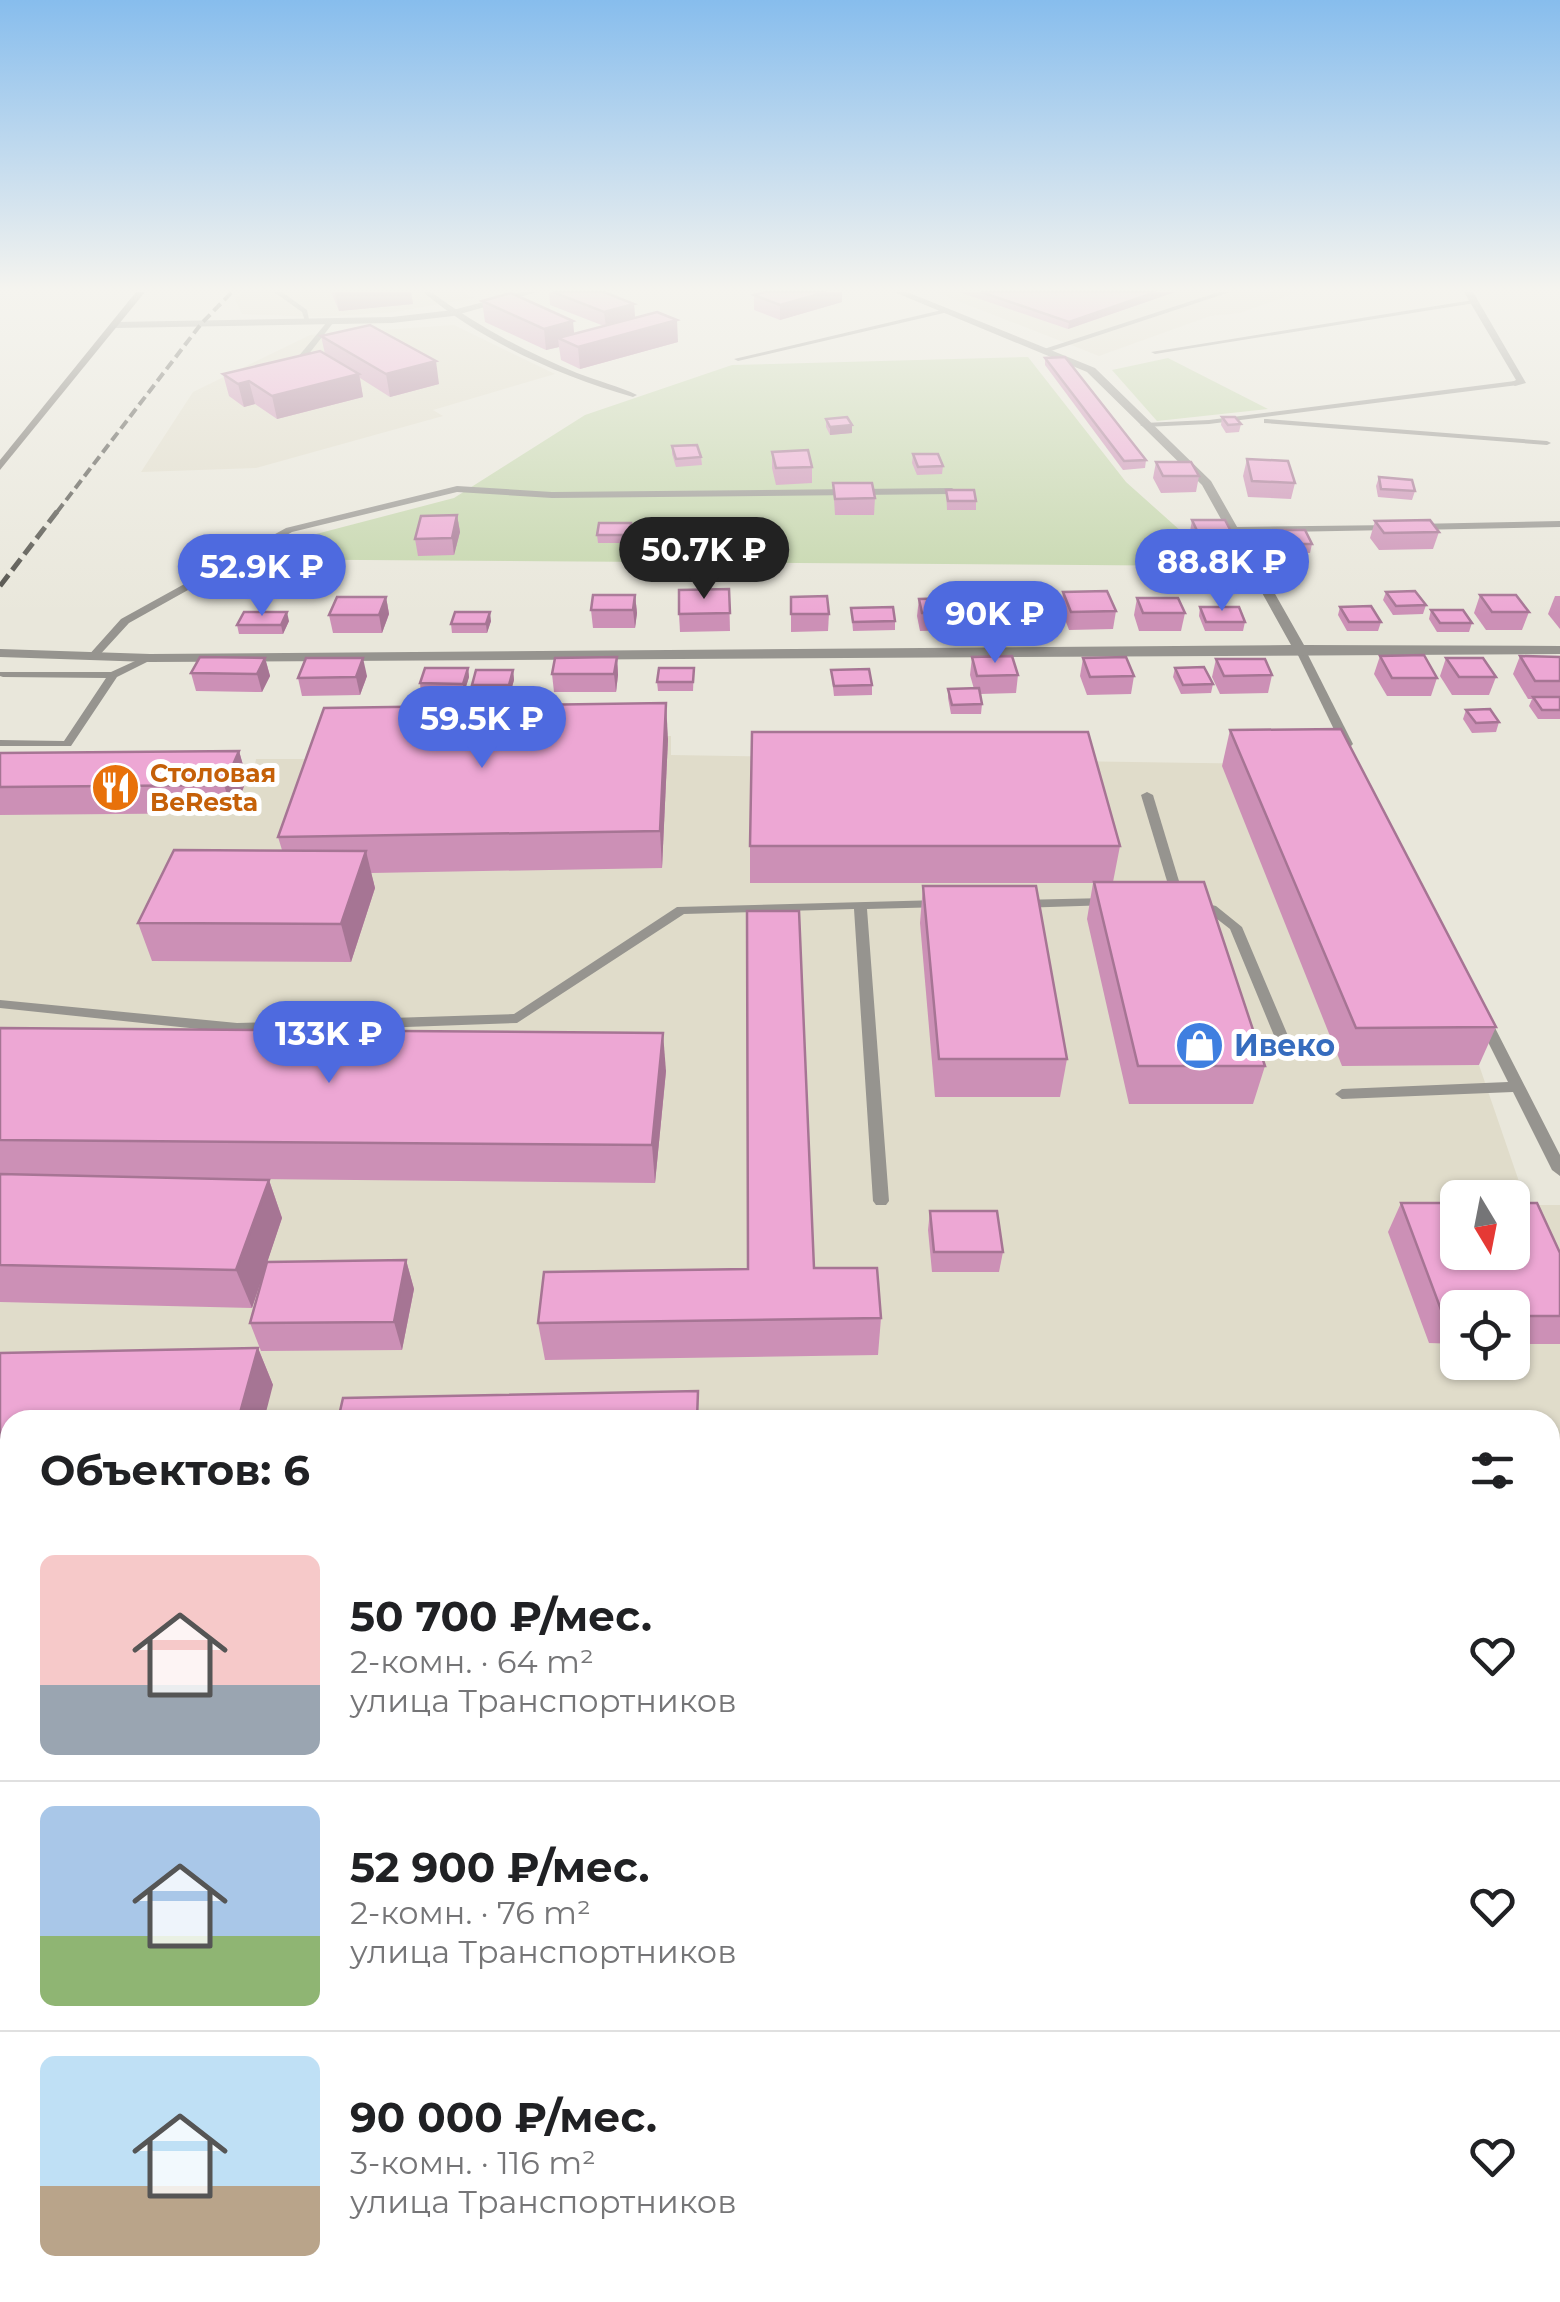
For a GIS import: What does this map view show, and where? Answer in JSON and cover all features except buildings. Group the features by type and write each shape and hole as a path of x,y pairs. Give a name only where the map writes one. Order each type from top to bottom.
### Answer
{"street":[{"path":"0,468 56,399"},
{"path":"1119,399 1207,482 1300,649"},
{"path":"0,653 150,658 1560,650"}],"lane":[{"path":"1144,425 1385,399"},
{"path":"1253,416 1260,421 1547,443"},
{"path":"92,657 125,621 289,530 457,489 552,495 952,490"},
{"path":"1235,530 1560,524"},
{"path":"1300,649 1352,754"},
{"path":"1,675 30,657"},
{"path":"1,675 112,675 150,658"},
{"path":"0,743 67,744 112,675"},
{"path":"1147,796 1180,900"},
{"path":"1161,901 1180,900 1212,909 1236,928 1288,1050"},
{"path":"994,904 1125,902"},
{"path":"0,1004 237,1028 517,1018 682,910 956,904"},
{"path":"860,905 880,1201"},
{"path":"1474,999 1560,1170"},
{"path":"1342,1094 1517,1087"}],"shaded area":[{"path":"188,399 469,399 433,410 443,416 256,468 141,472"},
{"path":"671,736 671,755 1331,765 1479,1065 1518,1180 1440,1180 1440,1270 1530,1270 1530,1205 1560,1205 1560,1410 0,1410 0,774 254,770 256,759 317,759 325,739"}],"green space":[{"path":"631,399 1061,399 1126,482 1220,566 220,559 454,498 585,415"},
{"path":"1138,399 1249,399 1268,409 1157,421"}],"railway":[{"path":"57,512 143,399"},
{"path":"0,586 59,509"}],"place":[{"name":"Столовая BeResta","path":"115,787"},
{"name":"Ивеко","path":"1199,1046"}]}
